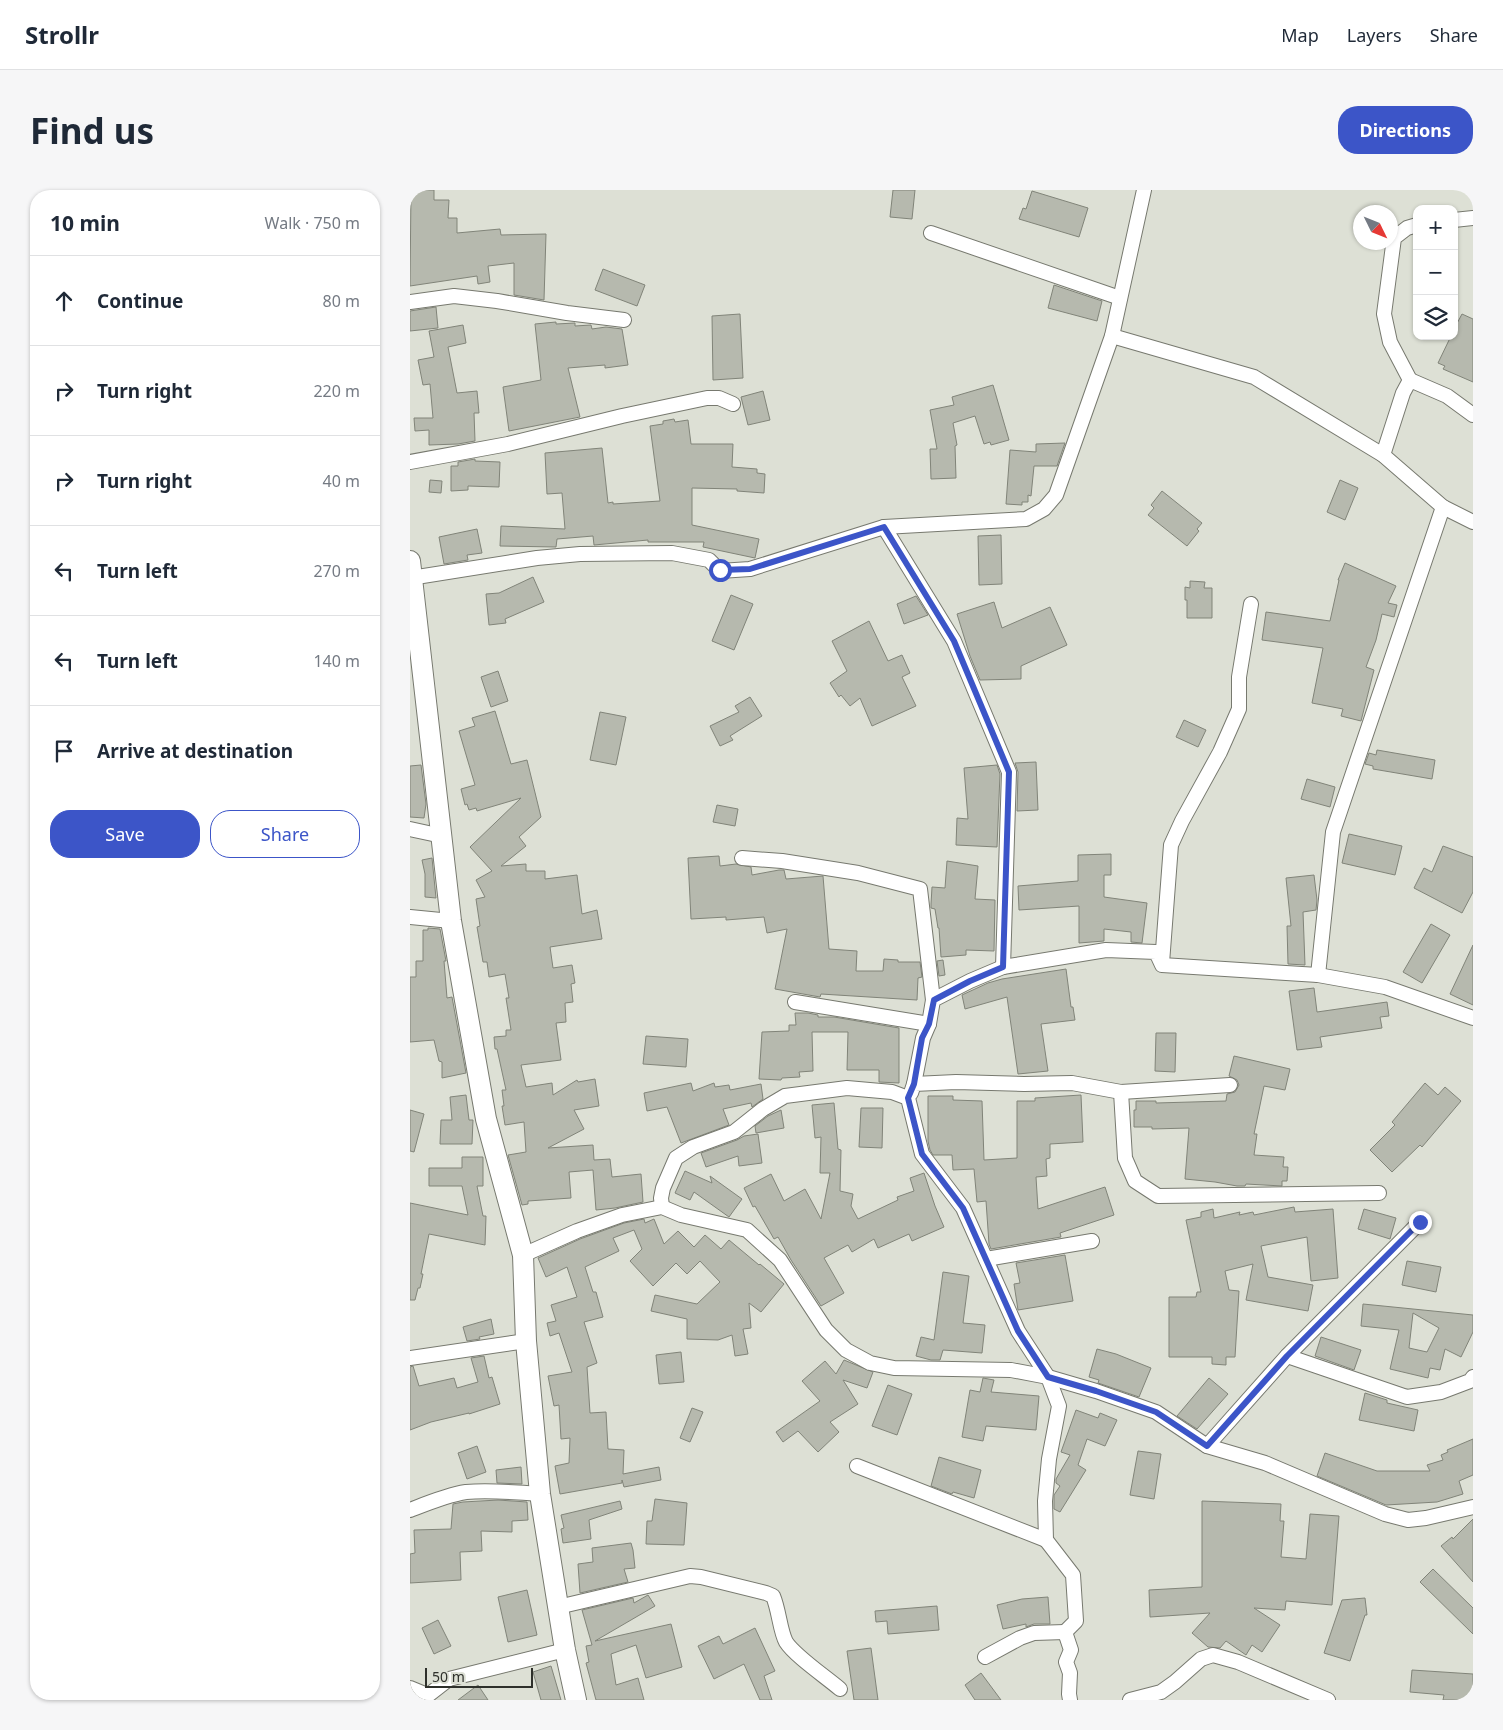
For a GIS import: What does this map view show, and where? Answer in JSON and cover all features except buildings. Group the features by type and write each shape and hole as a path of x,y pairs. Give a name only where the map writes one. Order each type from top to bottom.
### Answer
{"street":[{"path":"576,1700 565,1650 540,1494 526,1341 524,1255 486,1119 450,921 442,836 411,573 580,554 672,553 709,560 720,570 750,569 884,527 1026,519 1044,509 1056,495 1112,336 1144,190"},
{"path":"1458,220 1473,218"},
{"path":"1413,226 1407,228 1394,238 1384,314 1390,342 1410,380 1448,396 1473,415"},
{"path":"931,233 1120,298"},
{"path":"410,302 454,296 624,320"},
{"path":"1112,336 1254,377 1383,455 1443,507 1473,522"},
{"path":"1383,455 1403,393 1410,380"},
{"path":"410,462 508,444 622,416 707,398 719,398 733,404"},
{"path":"1318,975 1333,832 1443,507"},
{"path":"884,527 954,641 1009,772 1003,967"},
{"path":"1162,965 1171,845 1220,752 1239,709 1239,677 1251,604"},
{"path":"410,829 442,836"},
{"path":"742,858 782,861 858,873 920,889 934,1000 929,1024 922,1038 914,1084 908,1098 922,1154 963,1208 1018,1331 1048,1377 1059,1406 1048,1459 1045,1501 1046,1540"},
{"path":"410,917 450,921"},
{"path":"934,1000 970,981 1003,967 1106,950 1156,952 1162,965"},
{"path":"1162,965 1318,975 1385,987 1473,1018"},
{"path":"795,1002 929,1024"},
{"path":"914,1084 956,1082 1072,1083 1121,1092 1230,1086"},
{"path":"662,1207 663,1188 676,1158 693,1147 734,1132 763,1109 785,1096 847,1088 892,1092 908,1098"},
{"path":"1121,1092 1125,1158 1135,1181 1158,1196 1379,1193"},
{"path":"524,1255 577,1231 622,1215 662,1207 681,1215 747,1230 780,1260 826,1330 846,1350 870,1363 894,1368 1011,1370 1048,1377 1096,1391 1156,1412 1207,1446 1265,1463 1385,1514 1408,1520 1426,1518 1473,1506"},
{"path":"1207,1446 1287,1356 1420,1222"},
{"path":"986,1259 1092,1242"},
{"path":"410,1358 526,1341"},
{"path":"1287,1356 1407,1397 1441,1392 1470,1381 1473,1377"},
{"path":"857,1466 1046,1540 1073,1574 1076,1621 1065,1632 1034,1633 1020,1638 985,1657"},
{"path":"410,1510 465,1492 509,1491 540,1494"},
{"path":"558,1607 690,1576 766,1593 773,1596 776,1603 786,1642 840,1689"},
{"path":"1065,1632 1070,1650 1066,1662 1070,1673 1068,1694 1070,1700"},
{"path":"410,1688 424,1698 449,1679 565,1650"},
{"path":"1130,1700 1161,1692 1200,1659 1213,1655 1238,1662 1328,1700"}],"route":[{"path":"720,570 750,569 884,527 954,641 1000,747 1009,772 1003,967 970,981 934,1000 929,1024 922,1038 914,1084 908,1098 922,1154 963,1208 1018,1331 1048,1377 1156,1412 1207,1446 1287,1356 1420,1222"}]}
